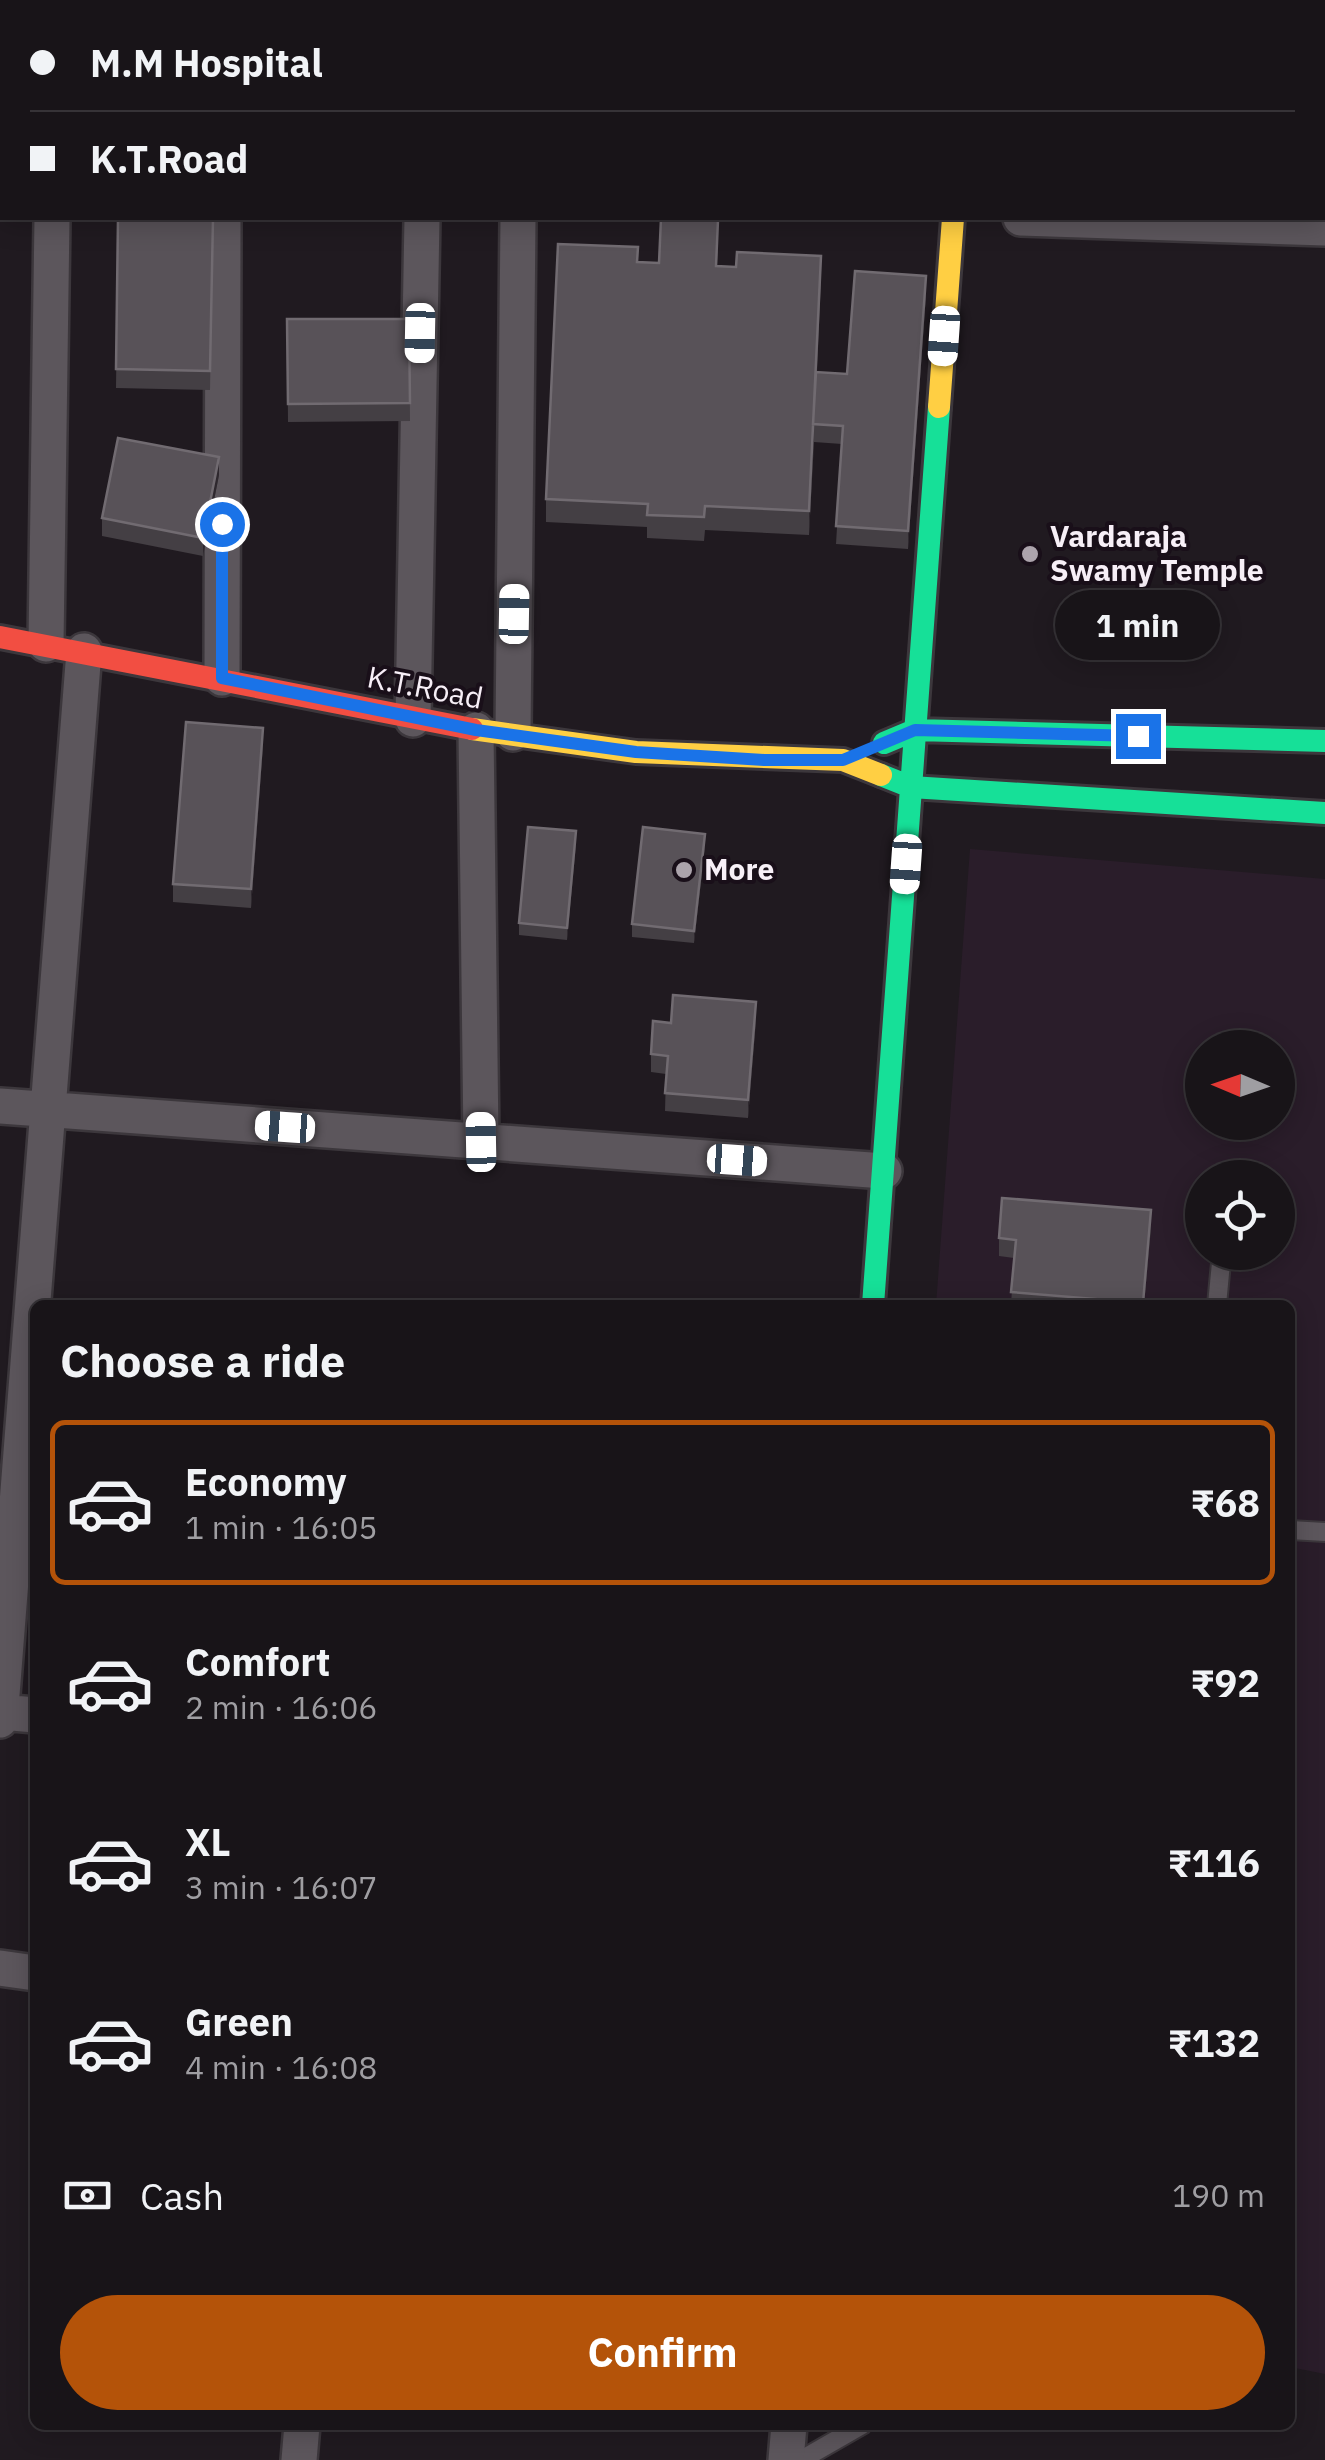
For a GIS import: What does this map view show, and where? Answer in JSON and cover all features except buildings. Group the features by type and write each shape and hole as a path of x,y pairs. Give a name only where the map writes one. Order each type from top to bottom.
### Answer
{"main road":[{"path":"873,1300 953,220"},
{"name":"K.T.Road","path":"0,637 414,719 636,752 843,760 911,787 1325,813"},
{"name":"K.T.Road","path":"843,760 915,730 1325,741"}],"street":[{"path":"46,644 52,220"},
{"path":"222,678 223,220"},
{"path":"414,719 422,220"},
{"path":"513,733 518,220"},
{"path":"1192,220 1325,228"},
{"path":"32,1300 84,652"},
{"path":"476,730 481,1142"},
{"path":"0,1106 884,1171"},
{"path":"0,1720 30,1321"},
{"path":"0,1712 30,1715"},
{"path":"0,1968 30,1972"},
{"path":"299,2460 302,2430"},
{"path":"786,2460 789,2430"}],"lane":[{"path":"1218,1300 1221,1270"},
{"path":"1295,1530 1325,1532"},
{"path":"801,2460 853,2430"}],"shaded area":[{"path":"970,849 1325,879 1325,2374 1295,2368 1295,1300 936,1300"}],"traffic: fast":[{"path":"873,1300 939,407"},
{"path":"884,743 915,730 1325,741"},
{"path":"881,775 911,787 1325,813"}],"traffic: slow":[{"path":"939,407 953,220"},
{"path":"472,729 636,752 843,760 881,775"}],"traffic: jam":[{"path":"0,637 472,729"}],"place":[{"name":"Vardaraja Swamy Temple","path":"1030,554"},
{"name":"More","path":"684,870"}],"route":[{"path":"222,524 222,678 414,719 636,752 764,760 843,760 915,730 1138,736"}]}
